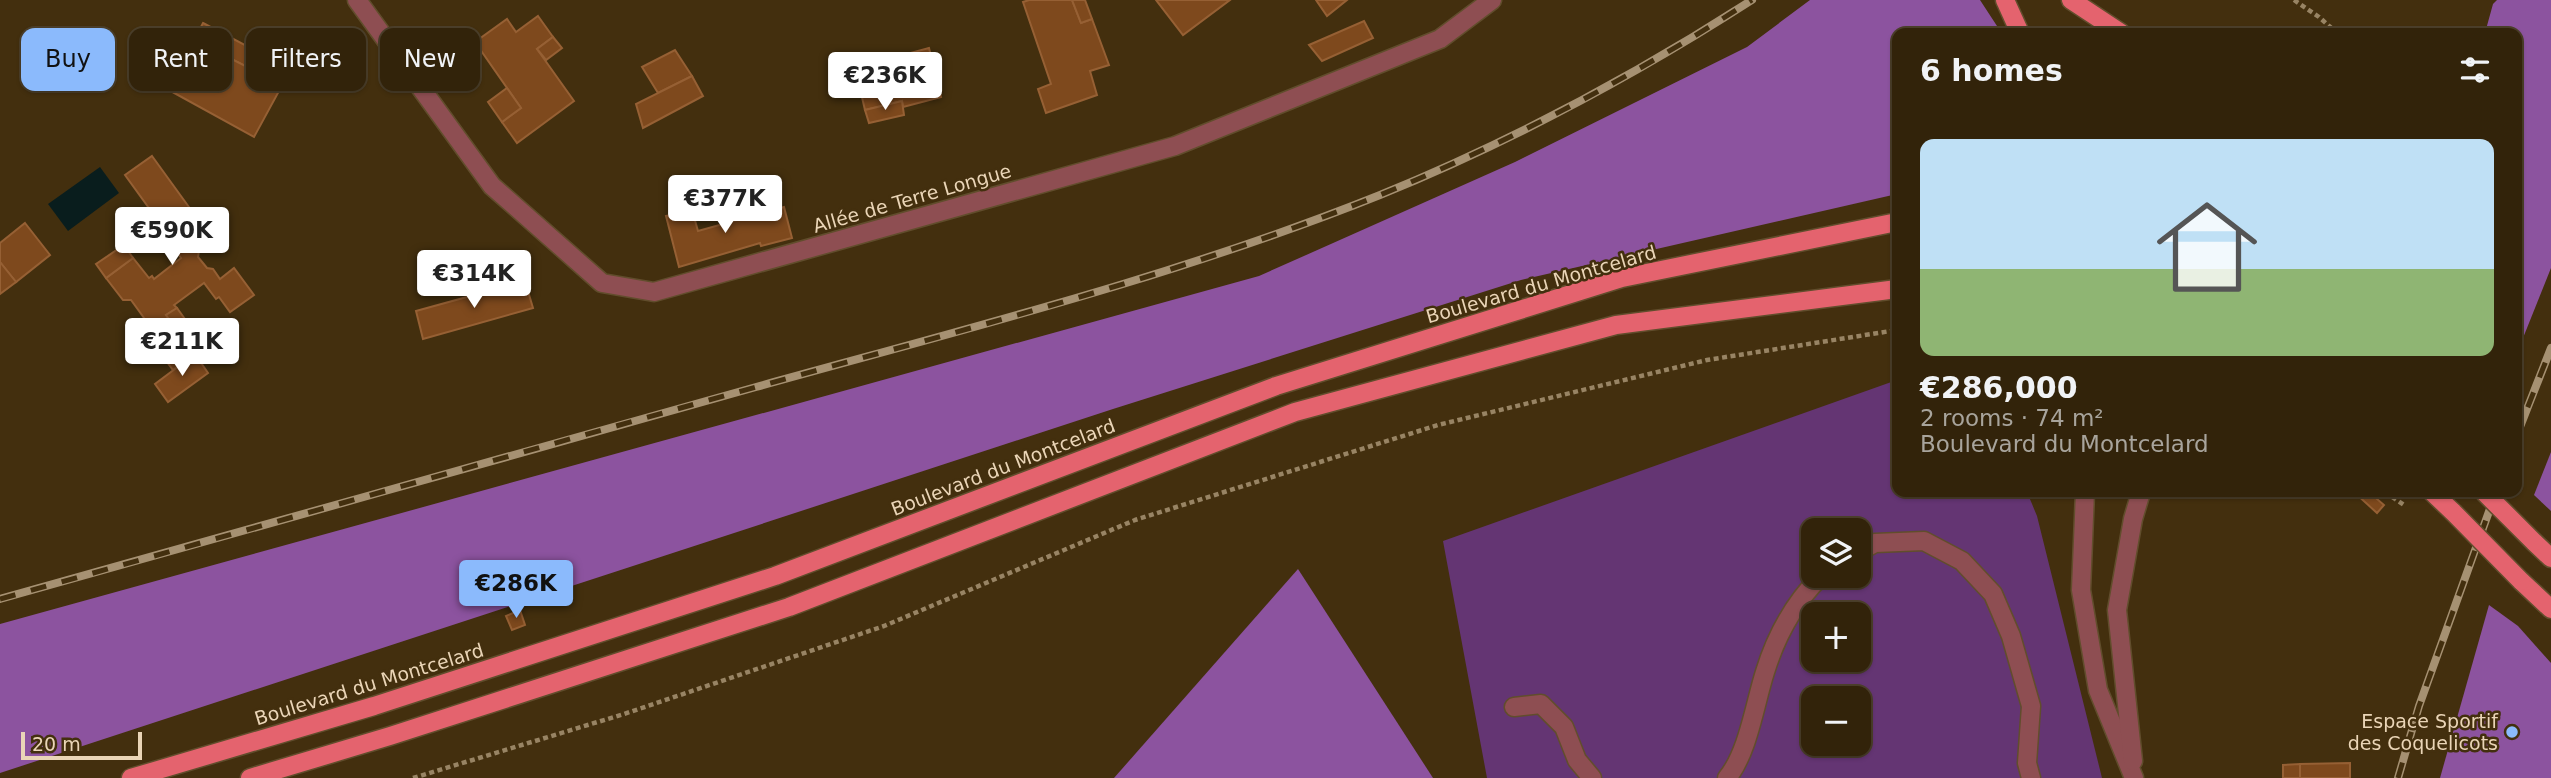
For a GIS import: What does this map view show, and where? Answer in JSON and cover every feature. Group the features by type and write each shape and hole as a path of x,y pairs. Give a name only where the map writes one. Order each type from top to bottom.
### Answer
{"main road":[{"path":"2005,0 2018,28"},
{"path":"2071,0 2113,28"},
{"name":"Boulevard du Montcelard","path":"131,778 374,706 775,576 1302,378 1622,278 1892,223"},
{"path":"250,778 390,736 789,607 1294,412 1616,325 1892,290"},
{"path":"2438,497 2551,609"},
{"path":"2489,497 2551,558"}],"street":[{"name":"Allée de Terre Longue","path":"357,0 492,186 602,283 654,292 1175,146 1440,39 1492,0"},
{"path":"2085,497 2081,590 2098,690 2134,778"},
{"path":"2134,778 2117,610 2140,497"},
{"path":"1871,545 1924,541 1962,561 1993,594 2011,636 2031,706 2027,763 2031,778"},
{"path":"1727,778 1749,731 1765,671 1784,627 1810,588"},
{"path":"1514,707 1541,704 1564,727 1577,760 1592,778"}],"path":[{"path":"2294,0 2331,28"},
{"path":"412,778 624,714 884,626 1135,520 1438,425 1707,360 1892,331"}],"shaded area":[{"path":"1810,0 1980,0 1997,26 1892,28 1892,195 1521,280 1113,409 0,773 0,624 1259,276 1515,162 1747,47"},
{"path":"2497,0 2551,0 2551,268 2522,340 2522,28 2486,28 2493,4"},
{"path":"1892,382 1892,497 2029,497 2037,516 2102,778 1487,778 1443,541"},
{"path":"2551,452 2551,511 2534,495"},
{"path":"1298,569 1433,778 1114,778"},
{"name":"Espace Sportif des Coquelicots","path":"2489,605 2518,626 2551,663 2551,778 2440,778"}],"water":[{"path":"100,167 119,193 68,231 48,204"}],"building":[{"path":"1072,0 1081,23 1092,19 1109,65 1090,71 1097,95 1046,113 1038,89 1051,84 1023,2"},
{"path":"1072,0 1085,0 1092,19 1081,23"},
{"path":"1156,0 1230,0 1183,35"},
{"path":"1316,0 1347,0 1327,16"},
{"path":"538,16 553,37 537,49 574,101 517,143 502,122 521,108 480,49 480,38 507,19 516,32"},
{"path":"1364,21 1373,38 1322,61 1309,45"},
{"path":"553,37 562,48 546,60 537,49"},
{"path":"232,38 246,46 246,66 232,59"},
{"path":"929,48 941,97 903,107 902,101 865,110 855,68"},
{"path":"675,50 692,76 658,93 642,67"},
{"path":"232,59 246,66 246,91 279,91 254,137 171,91 232,91"},
{"path":"692,76 703,96 643,128 636,104"},
{"path":"507,88 521,108 502,122 488,102"},
{"path":"902,101 904,115 869,123 865,110"},
{"path":"152,156 207,232 193,243 199,251 198,257 207,268 213,269 220,279 234,268 254,295 230,312 204,283 174,305 177,308 166,315 195,354 173,370 141,327 144,318 131,300 123,300 106,278 133,258 149,278 152,276 154,279 181,258 170,242 172,240 125,175"},
{"path":"784,207 792,238 761,246 760,243 679,267 666,216 692,210 698,231"},
{"path":"25,223 50,255 16,282 0,262 0,243"},
{"path":"124,245 133,258 106,278 96,264"},
{"path":"0,262 16,282 0,294"},
{"path":"525,281 533,308 423,339 416,311"},
{"path":"177,308 195,333 184,340 166,315"},
{"path":"195,354 208,373 168,402 155,384"},
{"path":"2359,497 2375,497 2384,505 2377,513"},
{"path":"520,610 525,625 512,630 506,616"},
{"path":"2350,763 2350,778 2300,778 2300,764"},
{"path":"2300,764 2300,778 2283,778 2283,765"}],"railway":[{"path":"0,599 1071,300 1227,251 1380,195 1476,153 1617,81 1752,0"},
{"path":"2522,422 2551,348"},
{"path":"2398,778 2419,706 2494,497"}],"place":[{"name":"Espace Sportif des Coquelicots","path":"2512,732"}]}
